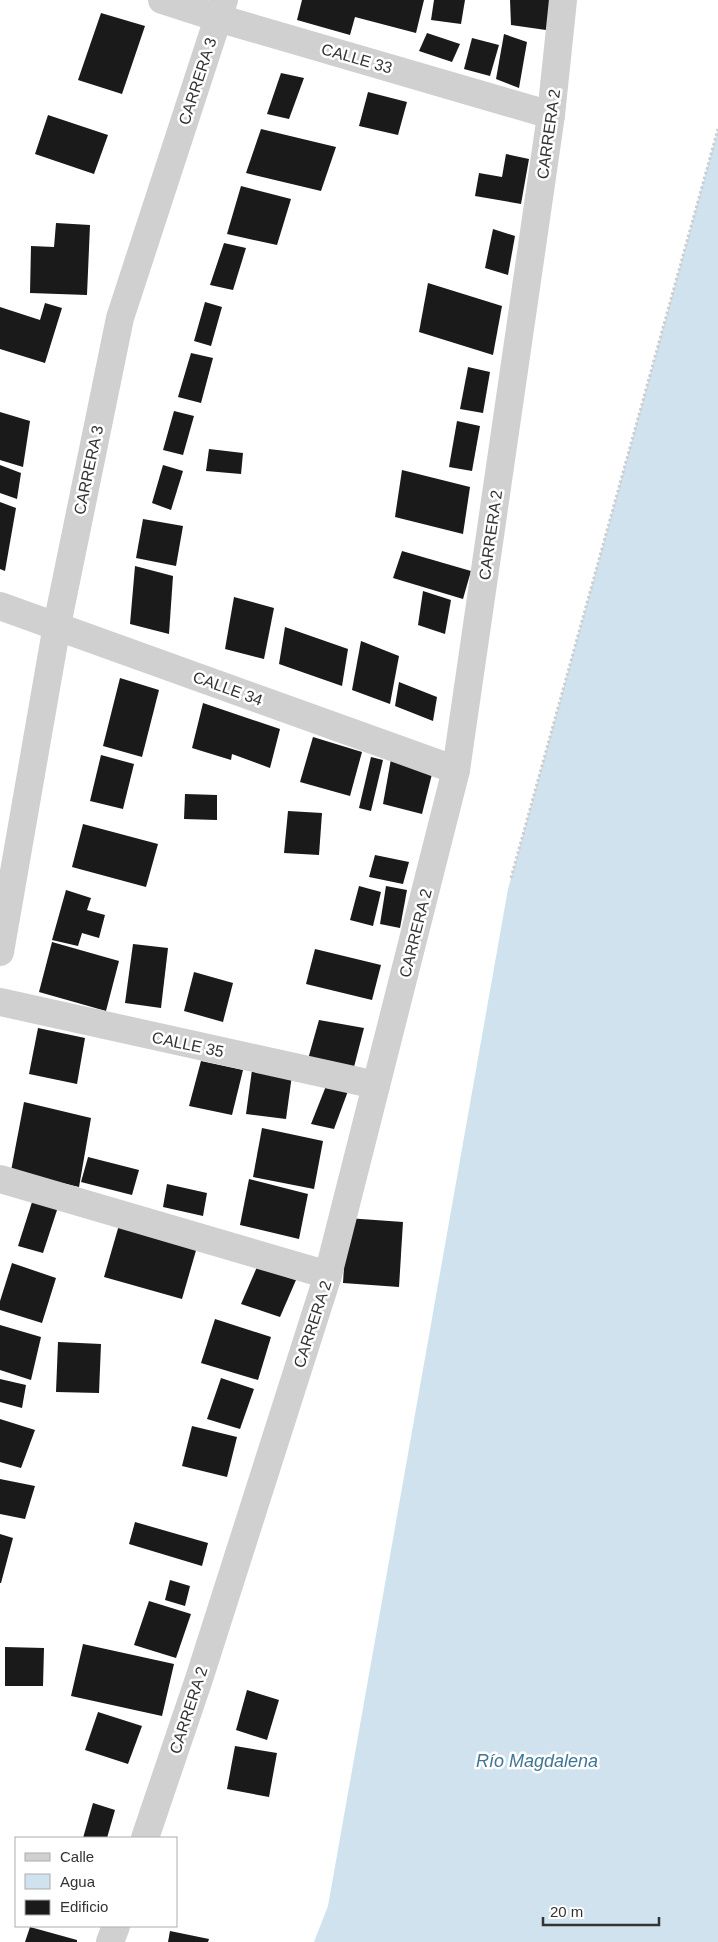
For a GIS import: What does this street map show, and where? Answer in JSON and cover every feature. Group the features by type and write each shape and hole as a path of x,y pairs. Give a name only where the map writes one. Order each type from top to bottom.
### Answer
{"street":[{"name":"CALLE 33","path":"162,0 221,9 551,115"},
{"name":"CARRERA 2","path":"145,1837 202,1670 328,1275 456,770 551,115 563,0"},
{"name":"CARRERA 3","path":"0,952 57,626 120,318 221,9"},
{"name":"CALLE 34","path":"0,606 456,770"},
{"name":"CALLE 35","path":"0,1002 376,1085"},
{"path":"0,1179 328,1275"},
{"path":"110,1942 116,1927"}],"path":[{"path":"511,878 718,129"}],"water":[{"name":"Río Magdalena","path":"718,129 718,1942 314,1942 328,1906 508,889"}],"building":[{"path":"302,0 424,0 416,33 355,17 350,35 297,20"},
{"path":"434,0 465,0 461,24 431,20"},
{"path":"510,0 552,0 553,31 511,25"},
{"path":"101,13 145,26 122,94 78,80"},
{"path":"427,33 460,44 452,62 419,51"},
{"path":"504,34 527,42 519,88 496,79"},
{"path":"472,38 499,45 490,76 464,69"},
{"path":"281,73 304,78 289,119 267,114"},
{"path":"368,92 407,102 398,135 359,126"},
{"path":"48,115 108,135 94,174 35,154"},
{"path":"261,129 336,147 321,191 246,173"},
{"path":"506,154 529,159 521,204 475,196 479,173 502,177"},
{"path":"241,186 291,199 277,245 227,234"},
{"path":"56,223 90,225 87,295 30,293 31,246 54,247"},
{"path":"493,229 515,236 508,275 485,268"},
{"path":"224,243 246,248 233,290 210,285"},
{"path":"428,283 502,306 493,355 419,332"},
{"path":"205,302 222,307 211,346 194,341"},
{"path":"45,303 62,308 45,363 0,349 0,307 40,320"},
{"path":"191,353 213,358 201,403 178,397"},
{"path":"468,367 490,372 483,413 460,409"},
{"path":"174,411 194,416 183,455 163,450"},
{"path":"0,412 30,421 23,467 0,460"},
{"path":"457,421 480,426 472,471 449,467"},
{"path":"209,449 243,453 241,474 206,471"},
{"path":"0,465 21,473 17,499 0,493"},
{"path":"163,465 183,471 171,510 152,503"},
{"path":"402,470 470,487 463,534 395,517"},
{"path":"0,502 16,508 5,571 0,569"},
{"path":"143,519 183,526 176,566 136,558"},
{"path":"402,551 471,571 463,599 393,578"},
{"path":"135,566 173,576 169,634 130,624"},
{"path":"423,591 451,600 445,634 418,625"},
{"path":"234,597 274,608 264,659 225,649"},
{"path":"285,627 348,649 342,686 279,664"},
{"path":"361,641 399,656 390,704 352,690"},
{"path":"120,678 159,690 142,757 103,746"},
{"path":"399,682 437,697 433,721 395,706"},
{"path":"203,703 280,729 270,768 232,754 231,760 192,748"},
{"path":"313,737 362,752 350,796 300,782"},
{"path":"101,755 134,764 123,809 90,801"},
{"path":"371,757 383,760 371,811 359,808"},
{"path":"391,759 433,770 422,814 383,804"},
{"path":"185,794 217,795 217,820 184,819"},
{"path":"288,811 322,813 319,855 284,853"},
{"path":"83,824 158,844 146,887 72,867"},
{"path":"375,855 409,862 403,884 369,877"},
{"path":"359,886 381,892 373,926 350,920"},
{"path":"386,886 407,890 400,928 380,924"},
{"path":"66,890 91,898 87,910 105,915 99,938 82,933 78,946 52,940"},
{"path":"52,942 119,961 106,1011 39,992"},
{"path":"133,944 168,948 161,1008 125,1003"},
{"path":"315,949 381,965 372,1000 306,984"},
{"path":"194,972 233,983 223,1022 184,1011"},
{"path":"319,1020 364,1028 354,1067 308,1059"},
{"path":"38,1028 85,1038 77,1084 29,1074"},
{"path":"201,1061 243,1070 232,1115 189,1106"},
{"path":"252,1070 292,1075 286,1119 246,1114"},
{"path":"326,1086 348,1091 334,1129 311,1124"},
{"path":"24,1102 91,1118 79,1187 11,1171"},
{"path":"262,1128 323,1141 314,1189 253,1177"},
{"path":"88,1157 139,1170 132,1195 81,1182"},
{"path":"249,1179 308,1194 299,1239 240,1225"},
{"path":"167,1184 207,1193 203,1216 163,1207"},
{"path":"33,1199 58,1207 43,1253 18,1246"},
{"path":"121,1218 199,1240 182,1299 104,1277"},
{"path":"347,1218 403,1222 399,1287 343,1283"},
{"path":"12,1263 56,1278 42,1323 0,1310 0,1301"},
{"path":"257,1267 296,1280 280,1317 241,1304"},
{"path":"215,1319 271,1337 258,1380 201,1363"},
{"path":"0,1325 41,1337 31,1380 0,1370"},
{"path":"58,1342 101,1344 99,1393 56,1392"},
{"path":"221,1378 254,1389 240,1429 207,1419"},
{"path":"0,1379 26,1385 22,1408 0,1402"},
{"path":"0,1419 35,1430 21,1468 0,1462"},
{"path":"192,1426 237,1437 227,1477 182,1466"},
{"path":"0,1479 35,1486 25,1519 0,1514"},
{"path":"135,1522 208,1543 202,1566 129,1544"},
{"path":"0,1534 13,1538 1,1583 0,1583"},
{"path":"170,1580 190,1586 185,1606 165,1600"},
{"path":"149,1601 191,1614 176,1658 134,1645"},
{"path":"83,1644 174,1664 162,1716 71,1696"},
{"path":"5,1647 44,1648 43,1686 5,1686"},
{"path":"247,1690 279,1700 267,1740 236,1730"},
{"path":"98,1712 142,1726 128,1764 85,1750"},
{"path":"235,1746 277,1753 269,1797 227,1789"},
{"path":"93,1803 115,1810 107,1837 83,1837"},
{"path":"30,1927 77,1940 77,1942 25,1942"},
{"path":"170,1931 209,1939 208,1942 168,1942"}]}
